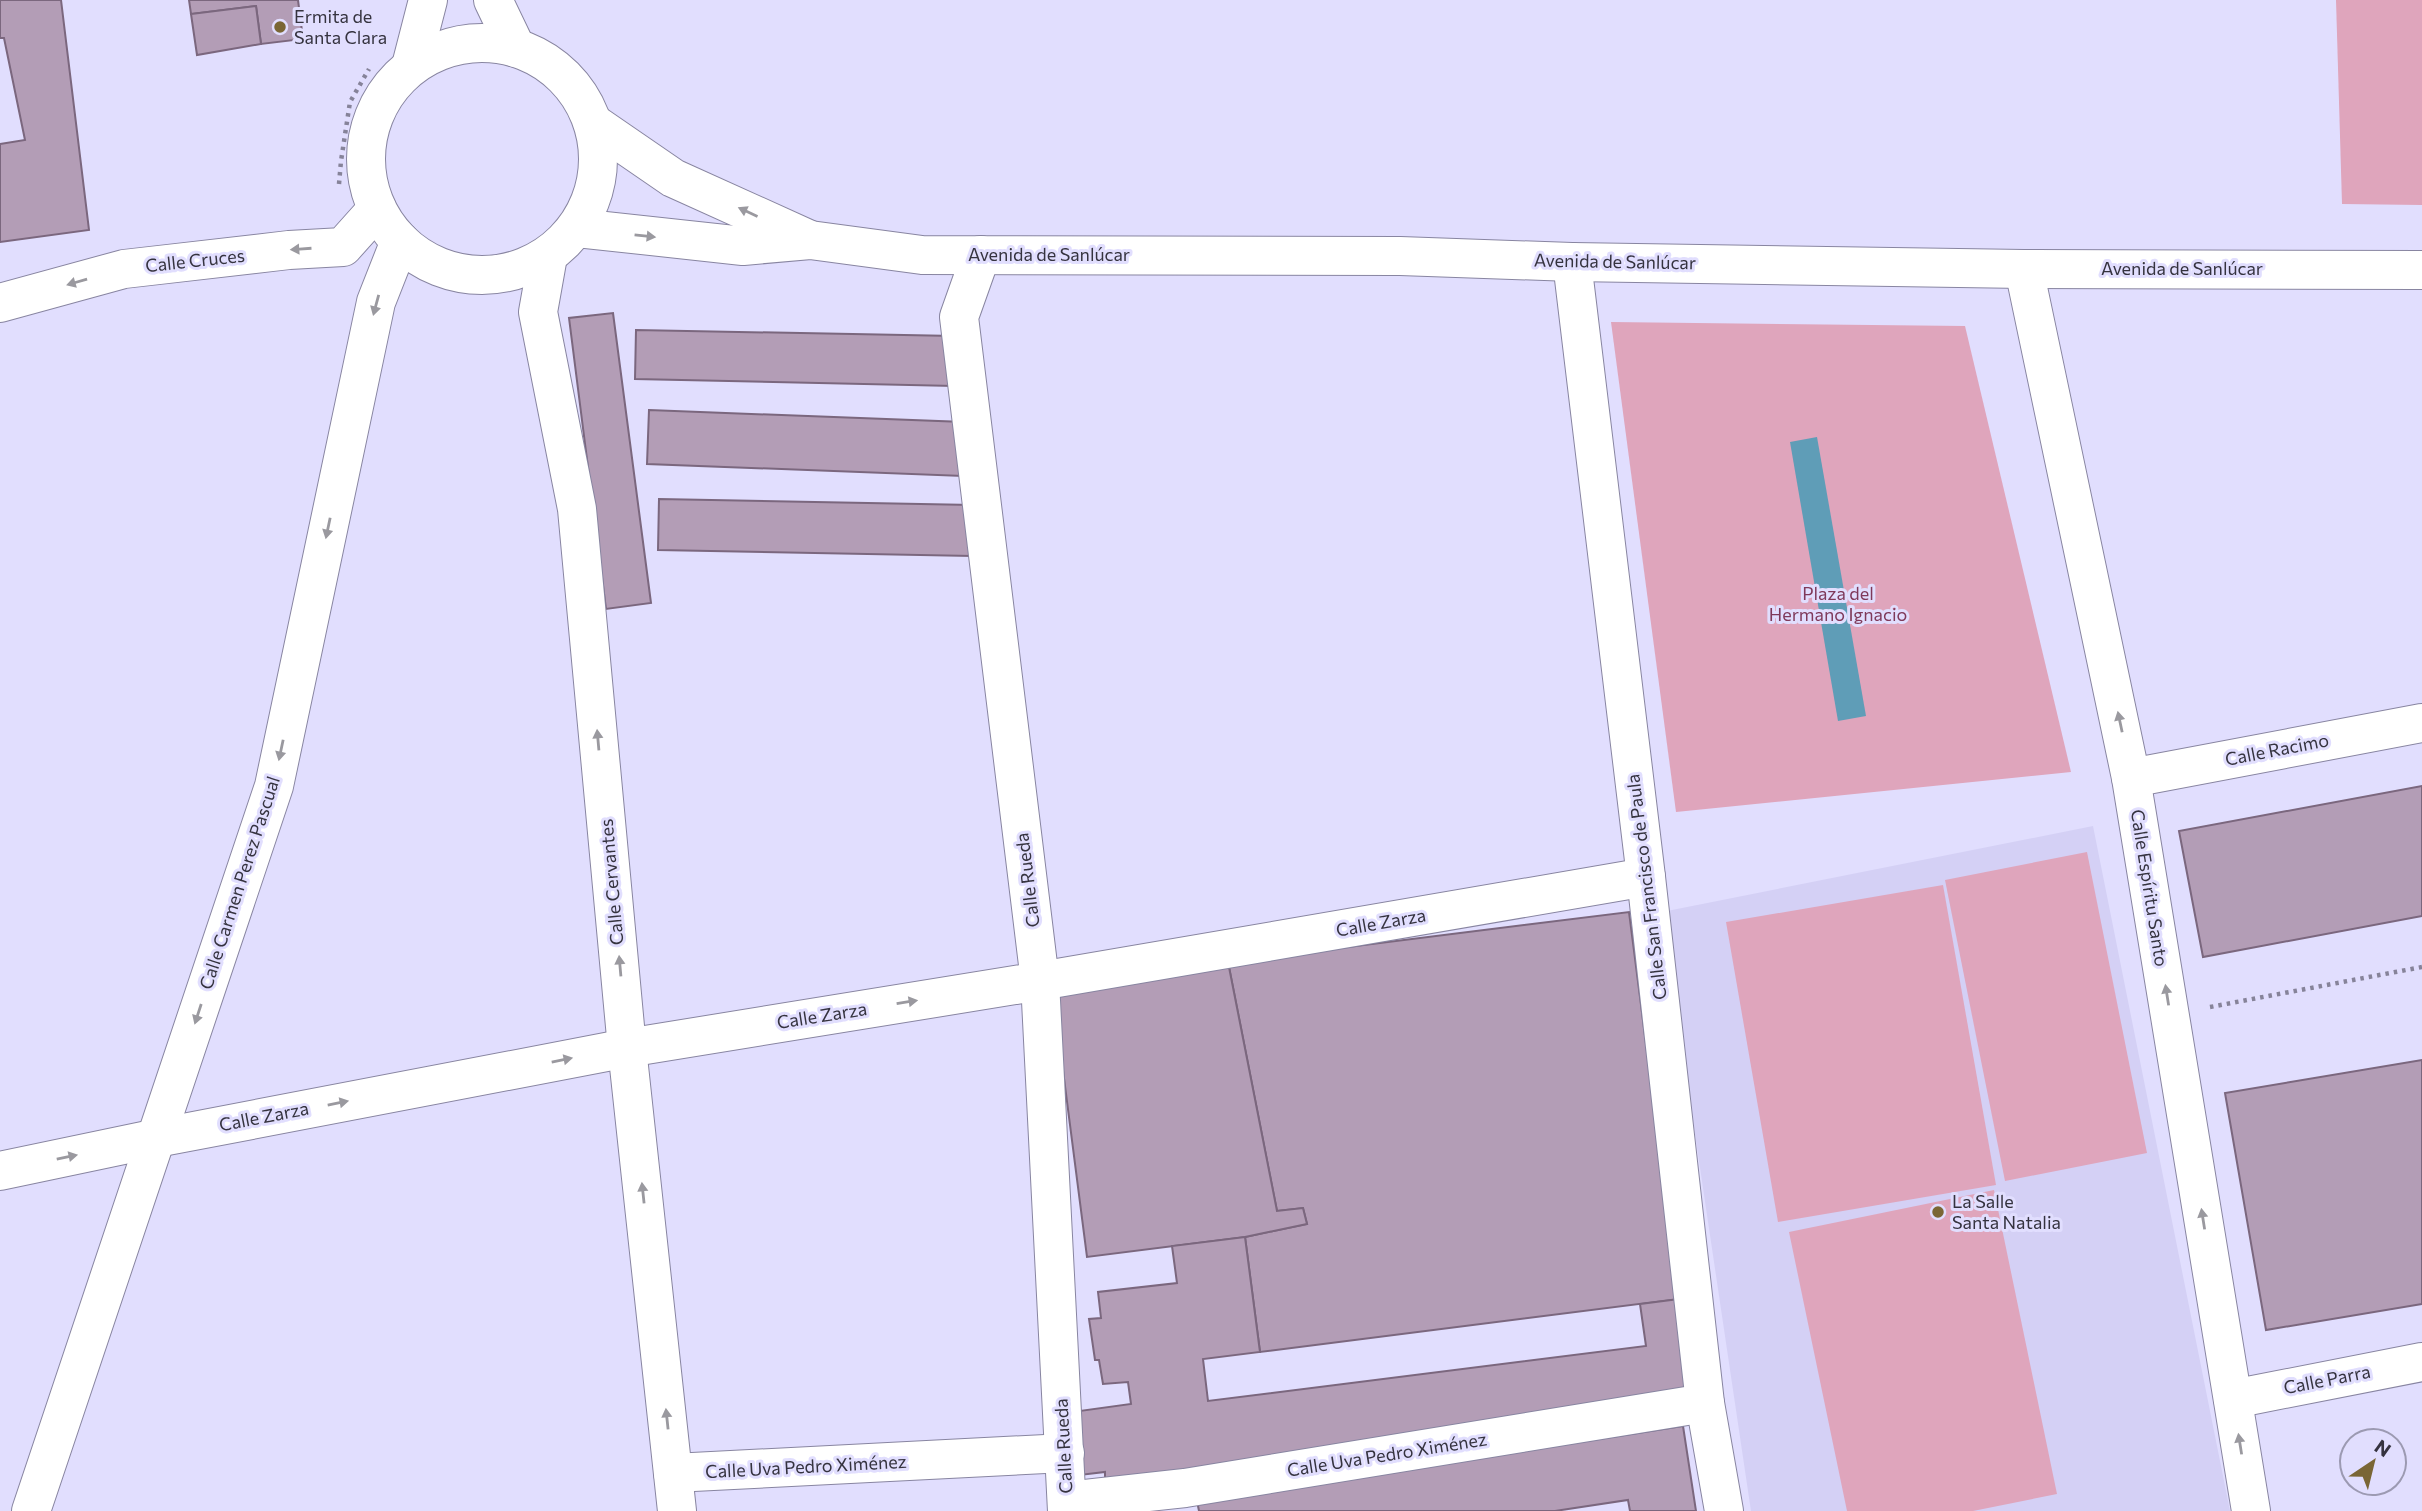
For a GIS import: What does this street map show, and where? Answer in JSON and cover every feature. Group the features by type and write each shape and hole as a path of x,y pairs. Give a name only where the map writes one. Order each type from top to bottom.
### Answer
{"street":[{"path":"411,66 428,0"},
{"path":"493,0 516,48"},
{"path":"480,42 516,48 550,63 570,83 593,123 599,159 594,195 577,228 548,256 511,273 471,276 433,264 400,241 377,209 366,170 369,130 386,93 411,66 443,49 480,42"},
{"path":"593,123 673,178 810,240"},
{"name":"Calle Cruces","path":"0,303 124,269 289,250 342,247 377,209"},
{"path":"577,228 743,247 810,240"},
{"name":"Avenida de Sanlúcar","path":"810,240 922,256 1386,256 1572,262 2024,269 2422,270"},
{"name":"Calle Carmen Perez Pascual","path":"32,1511 274,786 376,302 400,241"},
{"name":"Calle Rueda","path":"981,255 960,317 1040,981 1067,1506"},
{"name":"Calle Cervantes","path":"548,256 538,312 577,509 627,1048 677,1511"},
{"name":"Calle San Francisco de Paula","path":"1572,262 1646,877 1705,1403 1724,1511"},
{"name":"Calle Espíritu Santo","path":"2024,269 2131,778 2251,1511"},
{"name":"Calle Racimo","path":"2131,778 2422,723"},
{"name":"Calle Zarza","path":"0,1171 157,1138 627,1048 1040,981 1646,877"},
{"name":"Calle Parra","path":"2233,1399 2422,1362"},
{"name":"Calle Uva Pedro Ximénez","path":"1067,1506 1187,1499 1705,1403"},
{"name":"Calle Uva Pedro Ximénez","path":"673,1473 1065,1453"}],"path":[{"path":"339,188 350,102 372,64"},
{"path":"2170,1014 2422,967"}],"shaded area":[{"name":"La Salle Santa Natalia","path":"2093,826 2230,1511 1751,1511 1662,912"}],"green space":[{"path":"2336,0 2422,0 2422,205 2342,204"},
{"name":"Plaza del Hermano Ignacio","path":"1611,322 1965,326 2071,772 1676,812"},
{"path":"2087,852 2147,1153 2005,1181 1945,880"},
{"path":"1943,885 1996,1185 1778,1222 1726,922"},
{"path":"1994,1190 2057,1494 1973,1511 1847,1511 1789,1232"}],"water":[{"path":"1817,437 1866,716 1838,721 1790,442"}],"building":[{"path":"0,0 61,0 89,230 0,242 0,144 25,140 4,38 0,38"},
{"name":"Ermita de Santa Clara","path":"189,0 298,0 303,39 261,44 256,6 191,14"},
{"path":"256,6 261,44 197,55 191,14"},
{"path":"613,313 651,603 606,609 569,318"},
{"path":"636,330 955,336 954,386 635,379"},
{"path":"649,410 964,422 963,476 647,464"},
{"path":"659,499 973,505 972,556 658,550"},
{"path":"2422,786 2422,916 2203,957 2179,831"},
{"path":"1629,912 1679,1299 1260,1352 1245,1237 1307,1224 1303,1208 1277,1211 1228,962"},
{"path":"1228,962 1277,1211 1303,1208 1307,1224 1245,1237 1087,1257 1052,985"},
{"path":"2422,1060 2422,1304 2266,1330 2225,1093"},
{"path":"1245,1237 1260,1352 1203,1359 1208,1401 1646,1346 1640,1304 1679,1299 1691,1391 1179,1474 1105,1480 1105,1472 1080,1475 1072,1412 1131,1404 1128,1382 1103,1384 1099,1360 1095,1360 1089,1319 1101,1318 1098,1292 1177,1283 1172,1246"},
{"path":"1683,1426 1696,1511 1630,1511 1628,1500 1555,1511 1199,1511 1197,1501"}],"place":[{"name":"Ermita de Santa Clara","path":"280,27"},
{"name":"La Salle Santa Natalia","path":"1938,1212"}]}
